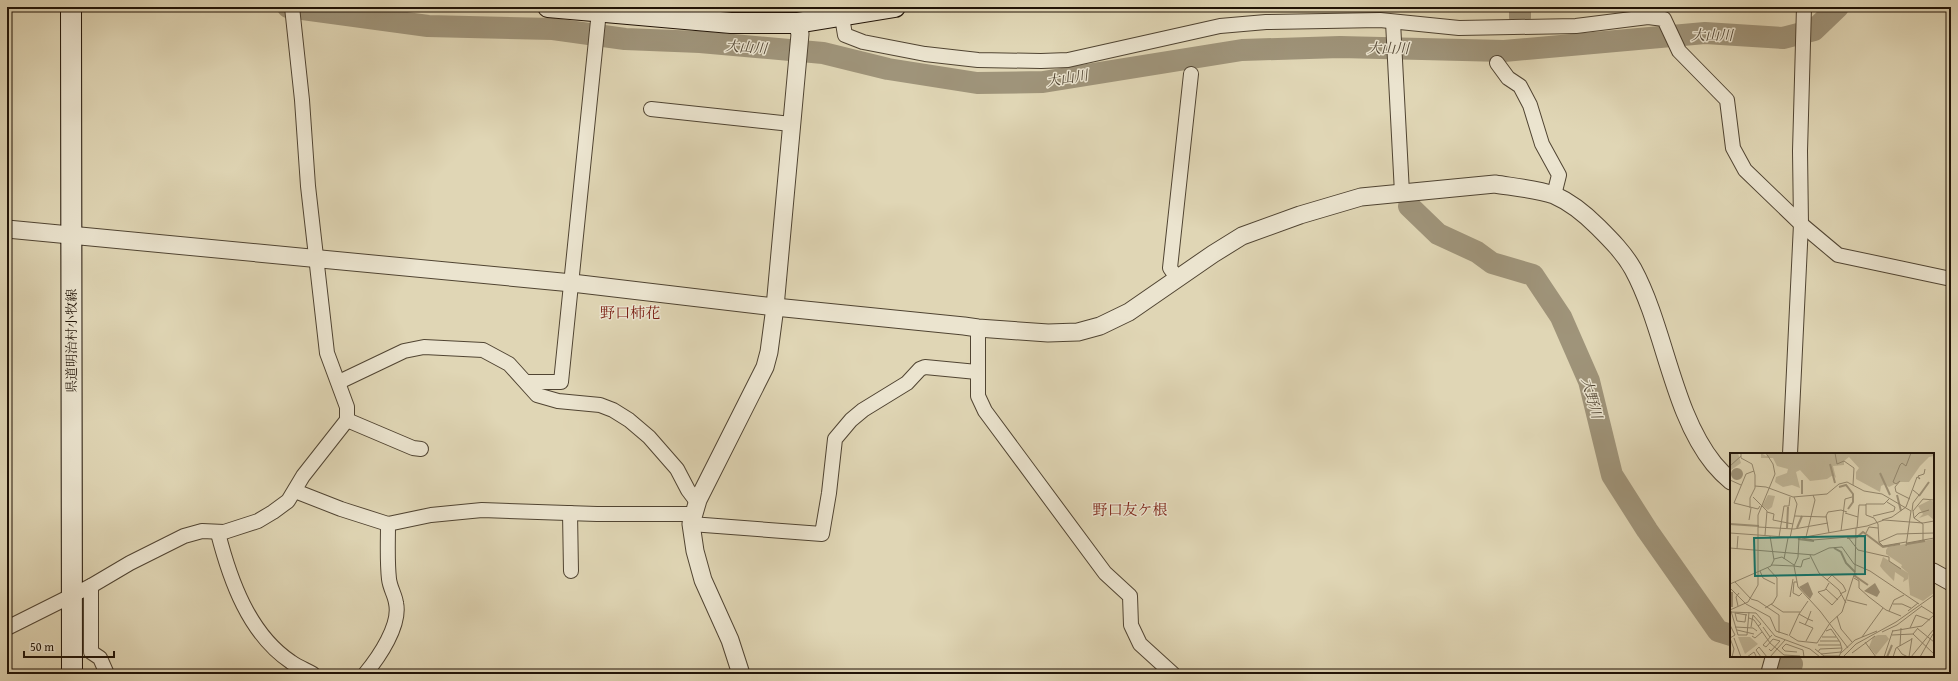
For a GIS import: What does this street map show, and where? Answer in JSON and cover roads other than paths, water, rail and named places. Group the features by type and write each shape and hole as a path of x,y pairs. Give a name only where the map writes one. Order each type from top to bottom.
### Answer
{"main road":[{"name":"県道明治村小牧線","path":"71,7 70,235 72,674"},
{"path":"548,7 598,14 643,11 731,23 799,29 842,17 895,7"}],"street":[{"path":"1790,453 1801,224 1800,151 1804,12"},
{"path":"7,628 72,596 130,563 184,536 202,531 218,533 258,521 288,501 304,476 347,420 347,407 327,353 308,186 302,100 293,14"},
{"path":"527,382 562,382 596,50 598,14"},
{"path":"842,17 845,35 863,42 925,54 978,60 1041,61 1068,60 1220,26 1266,22 1357,19 1393,26 1459,28 1576,26 1648,17 1664,19 1676,46 1696,69 1716,87 1727,100 1733,148 1745,170 1801,224 1838,255 1951,279"},
{"path":"1393,26 1402,193"},
{"path":"694,513 765,366 769,352 775,307 799,29"},
{"path":"1497,63 1508,78 1520,86 1530,105 1542,144 1559,175 1554,195"},
{"path":"1177,278 1170,268 1191,74"},
{"path":"651,109 792,116"},
{"path":"7,229 572,283 775,307 978,328 1048,333 1078,332 1100,326 1129,312 1177,278 1242,236 1325,206 1361,197 1495,184 1554,195 1587,216 1614,243 1632,268 1649,305 1674,382 1690,422 1714,464 1730,480"},
{"path":"978,328 978,396 985,411 1105,573 1130,596 1131,625 1140,644 1173,674"},
{"path":"339,382 404,351 424,347 484,350 509,364 527,382 537,395 558,401 600,405 613,410 629,420 649,437 677,469 688,490 694,513 695,551 703,580 730,640 741,674"},
{"path":"295,491 341,509 388,524 431,515 482,510 570,513 694,513 822,534 829,494 834,439 851,420 907,383 920,369 925,367 977,372"},
{"path":"347,420 413,448 421,449"},
{"path":"570,513 571,571"},
{"path":"365,674 378,659 389,639 397,603 389,581 388,524"},
{"path":"218,533 237,592 256,626 270,644 291,662 313,674"},
{"path":"1934,573 1951,582"},
{"path":"91,586 90,652 100,658 107,674"},
{"path":"1768,674 1773,657"}],"waterway":[{"name":"大山川","path":"288,7 428,26 553,29 625,39 700,42 823,53 888,69 977,83 1043,82 1242,50 1340,47 1504,51 1705,33 1783,38 1814,30 1838,7"},
{"path":"1520,7 1520,17"},
{"name":"大野川","path":"1409,206 1438,234 1477,252 1492,263 1533,275 1561,317 1589,381 1612,475 1647,530 1718,631 1730,635"},
{"name":"大野川","path":"1784,659 1792,664 1788,674"}],"district":[{"name":"野口柿花","path":"630,313"},
{"name":"野口友ケ根","path":"1130,510"}]}
